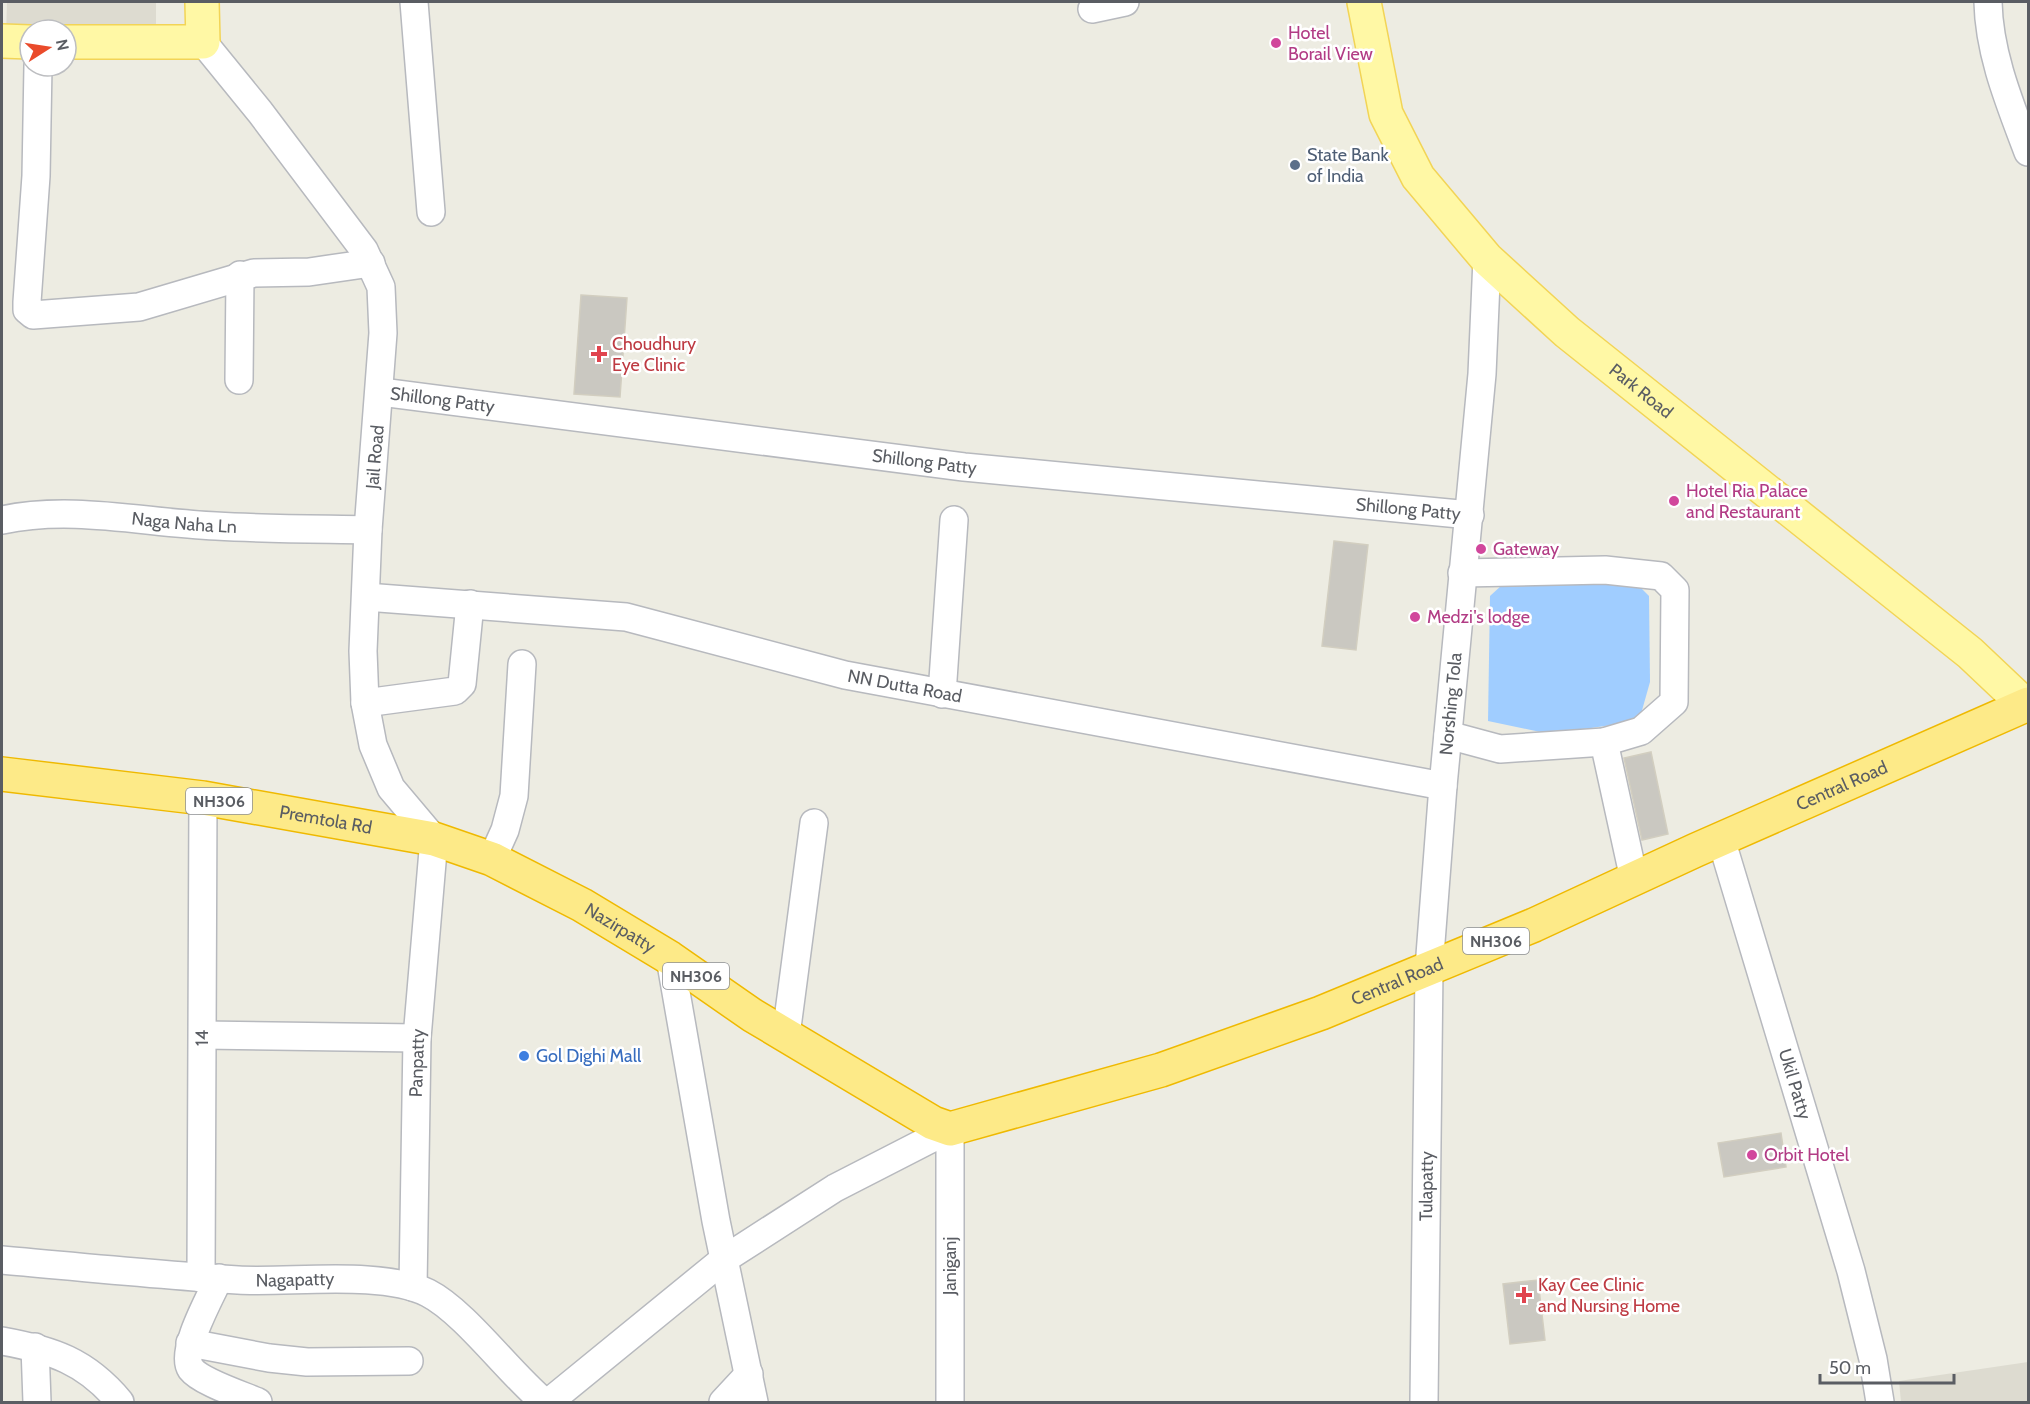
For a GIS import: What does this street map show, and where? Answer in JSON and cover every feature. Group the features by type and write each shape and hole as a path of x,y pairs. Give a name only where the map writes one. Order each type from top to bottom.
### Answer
{"highway":[{"name":"Central Road","path":"950,1129 1054,1101 1227,1048 1429,969 1534,925 1721,839 2027,705"},
{"name":"Premtola Rd","path":"2,774 203,798 434,839"},
{"name":"Nazirpatty","path":"434,839 492,859 582,905 670,958 786,1035 933,1123 950,1129"}],"main road":[{"path":"78,42 203,42 202,2"},
{"name":"Park Road","path":"1364,2 1386,114 1418,177 1487,259 1567,332 1970,653 2027,705"},
{"path":"2,41 18,42"}],"street":[{"path":"414,2 431,212"},
{"path":"1092,9 1125,2"},
{"path":"1988,2 1993,43 2006,95 2028,153"},
{"name":"Jail Road","path":"203,42 260,112 371,262 377,276 383,301 381,392 368,530 365,703 373,745 391,788 434,839"},
{"path":"38,78 36,176 27,310 33,315 139,307 254,273 309,272 371,262"},
{"name":"Norshing Tola","path":"1429,969 1443,786 1482,374 1487,259"},
{"path":"239,380 240,276"},
{"name":"Shillong Patty","path":"381,392 964,467 1470,515"},
{"name":"Naga Naha Ln","path":"2,520 68,514 123,516 215,526 368,530"},
{"path":"942,694 954,520"},
{"path":"1448,735 1500,749 1604,742 1641,730 1674,702 1675,590 1661,576 1605,570 1462,573"},
{"name":"NN Dutta Road","path":"366,597 626,617 784,660 942,694 1443,786"},
{"path":"365,703 455,691 462,684 470,604"},
{"path":"492,859 505,830 514,796 522,664"},
{"path":"1604,742 1634,879"},
{"name":"14","path":"203,798 203,1035 210,1278"},
{"path":"786,1035 814,823"},
{"name":"Panpatty","path":"412,1287 417,1038 434,839"},
{"name":"Ukil Patty","path":"1721,839 1854,1280 1873,1359 1880,1402"},
{"path":"670,958 723,1260 754,1402"},
{"name":"Tulapatty","path":"1424,1402 1429,969"},
{"path":"203,1035 417,1038"},
{"path":"549,1402 723,1260 835,1188 950,1129"},
{"name":"Janiganj","path":"950,1129 950,1402"},
{"name":"Nagapatty","path":"2,1260 210,1278 382,1281 412,1287 430,1295 453,1312 544,1402"},
{"path":"210,1278 188,1352 192,1369 258,1402"},
{"path":"2,1341 35,1347 86,1370 102,1381 120,1402"},
{"path":"190,1343 269,1358 307,1362 409,1361"},
{"path":"35,1347 37,1402"},
{"path":"723,1402 749,1374"}],"shaded area":[{"path":"7,2 156,2 156,51 78,33 78,18 18,18 18,34 6,37"},
{"path":"2028,1362 2028,1402 1901,1402 1899,1381"}],"water":[{"path":"1636,583 1649,596 1650,682 1639,721 1550,734 1488,721 1490,596 1502,585"}],"building":[{"path":"581,295 627,298 620,397 574,394"},
{"path":"1334,541 1368,545 1356,650 1322,646"},
{"path":"1651,752 1668,834 1642,840 1624,758"},
{"name":"Orbit Hotel","path":"1781,1133 1786,1167 1724,1177 1718,1143"},
{"path":"1538,1280 1545,1340 1510,1344 1503,1284"}],"place":[{"name":"Hotel Borail View","path":"1276,43"},
{"name":"State Bank of India","path":"1295,165"},
{"name":"Choudhury Eye Clinic","path":"599,354"},
{"name":"Hotel Ria Palace and Restaurant","path":"1674,501"},
{"name":"Gateway","path":"1481,549"},
{"name":"Medzi's lodge","path":"1415,617"},
{"name":"Gol Dighi Mall","path":"524,1056"},
{"name":"Orbit Hotel","path":"1752,1155"},
{"name":"Kay Cee Clinic and Nursing Home","path":"1524,1295"}]}
